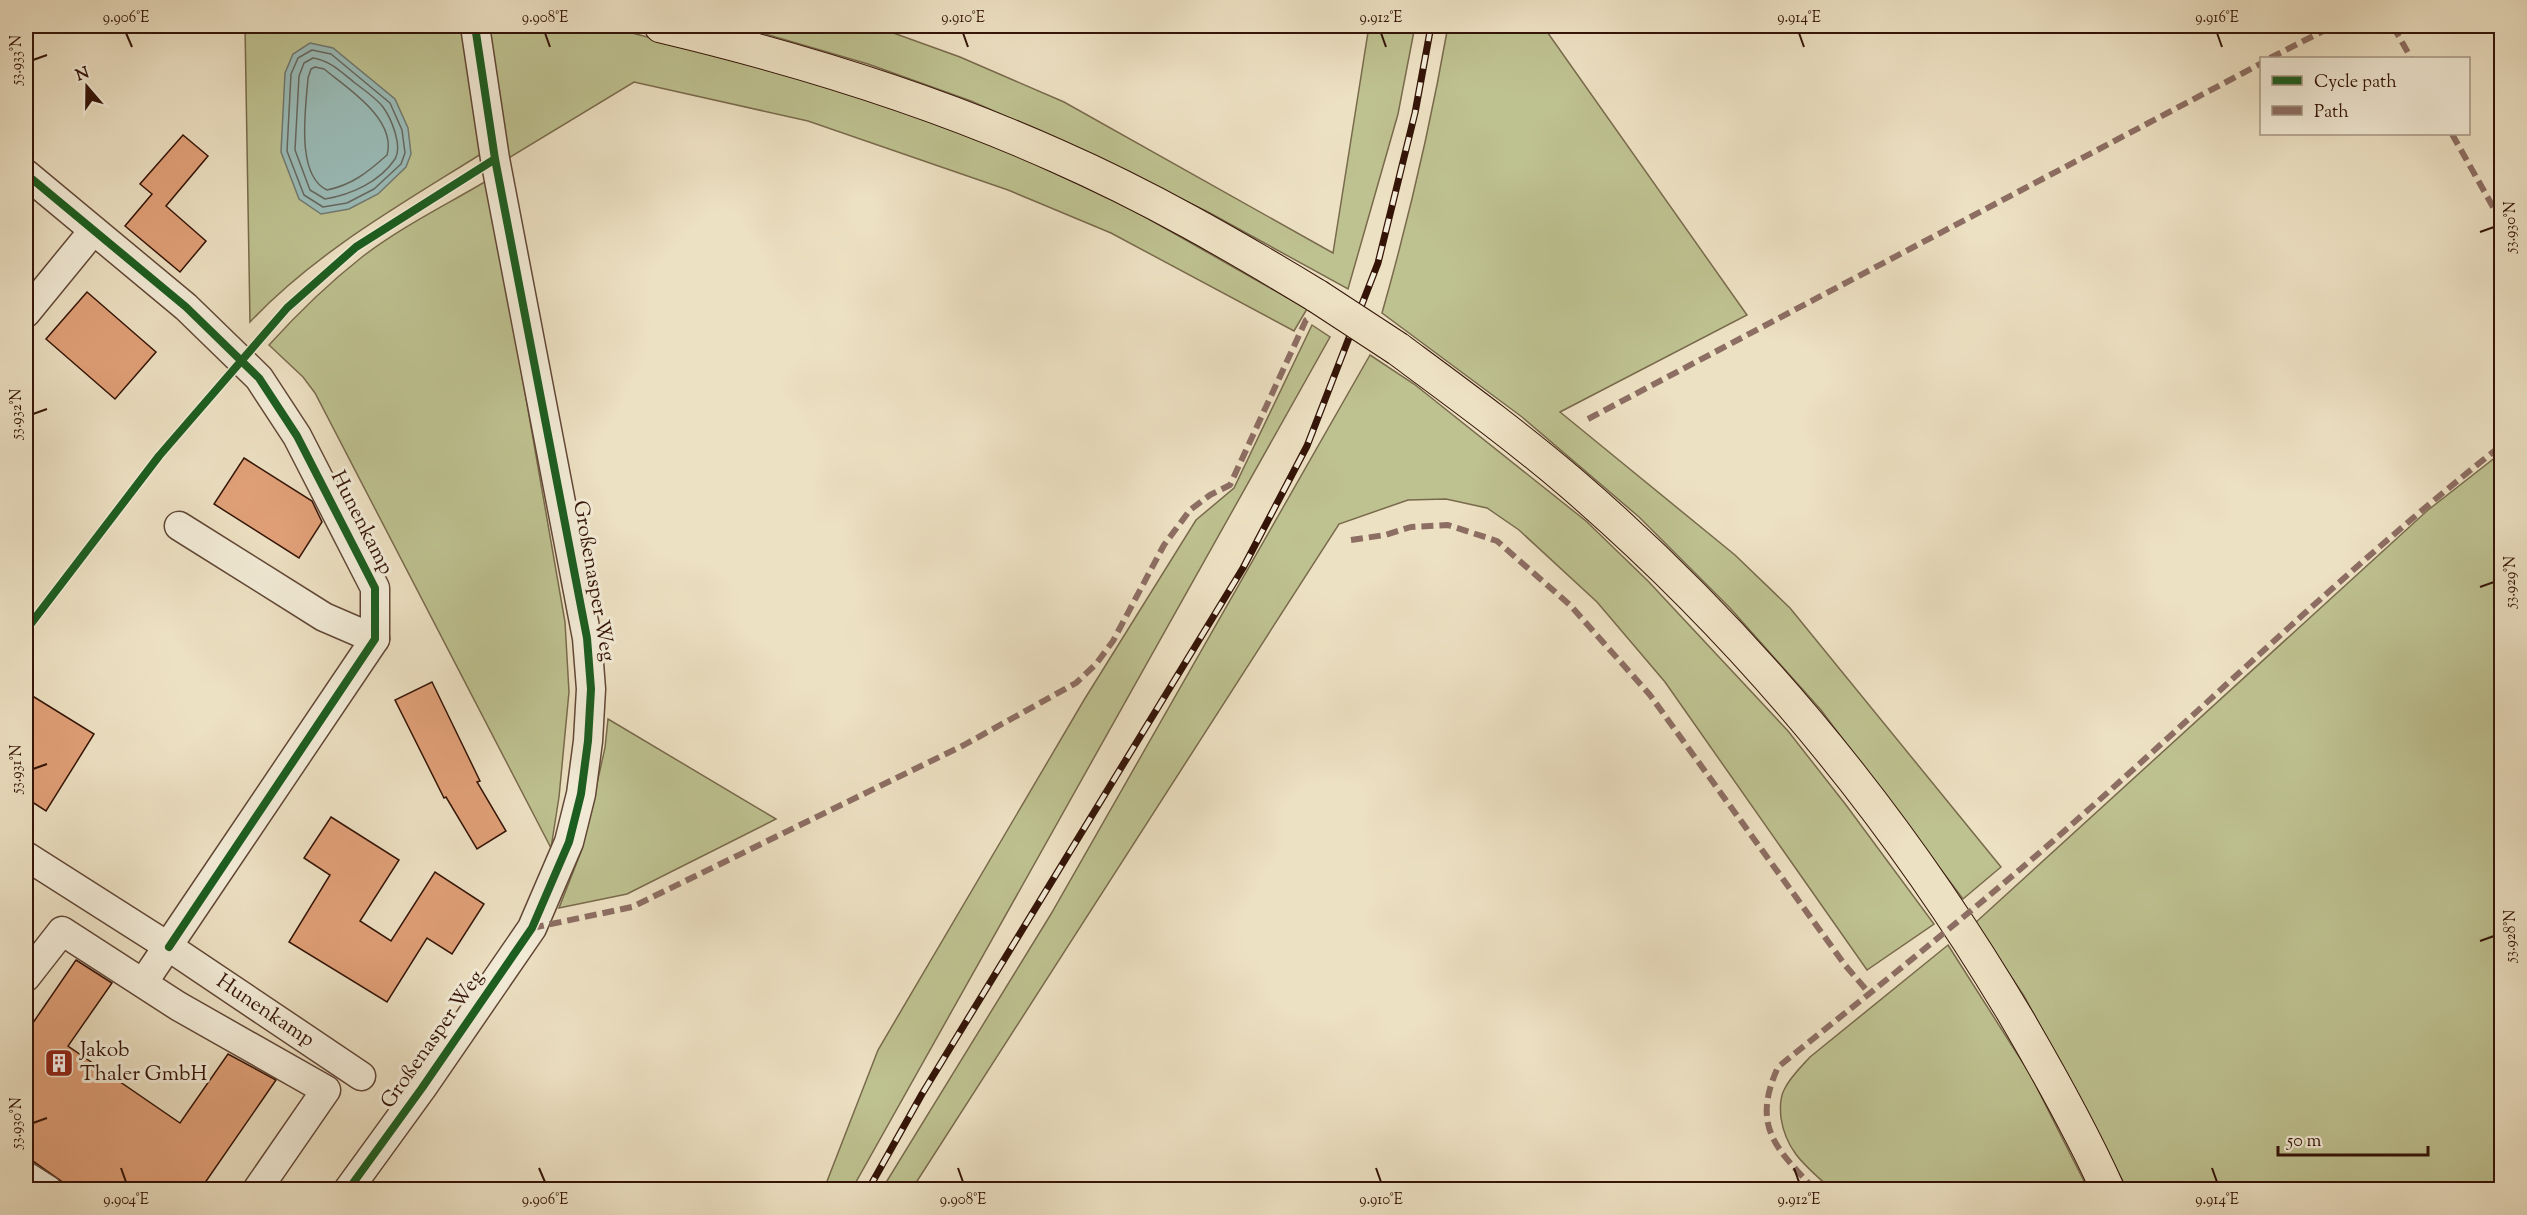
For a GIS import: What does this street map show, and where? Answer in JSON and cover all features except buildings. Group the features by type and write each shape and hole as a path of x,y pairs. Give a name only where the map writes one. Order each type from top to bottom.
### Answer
{"main road":[{"path":"661,26 800,62 891,91 1058,156 1147,199 1224,240 1317,296 1398,349 1495,421 1570,482 1705,608 1819,735 1886,820 1934,886 1984,963 2062,1095 2108,1190"}],"street":[{"name":"Großenasper Weg","path":"348,1190 422,1089 532,928 569,843 581,794 588,741 591,689 587,638 495,159 475,26"},
{"name":"Hunenkamp","path":"26,174 186,307 259,378 297,436 375,588 375,639"},
{"path":"26,313 93,231"},
{"path":"143,983 375,639 324,618 179,526"},
{"name":"Hunenkamp","path":"26,856 169,947 361,1076"},
{"path":"26,977 62,931 143,983 326,1090 257,1190"},
{"path":"26,1176 48,1190"}],"green space":[{"path":"245,26 461,26 481,154 390,211 331,252 303,273 250,322"},
{"path":"486,26 584,26 628,32 812,79 920,116 1018,156 1133,210 1307,309 1294,331 1111,233 1008,190 808,121 634,82 507,159"},
{"path":"738,26 874,26 960,57 1064,102 1333,253 1369,26 1415,26 1398,114 1348,289 1208,212 1074,146 971,101 868,64"},
{"path":"1448,26 1543,26 1747,315 1560,412 1735,555 1790,608 2001,867 1963,899 1821,710 1730,608 1639,517 1522,417 1382,313 1419,170"},
{"path":"488,180 565,622 569,692 559,797 551,848 315,393 303,377 269,345 314,299 362,257 408,226"},
{"path":"1312,325 1330,337 852,1189 824,1189 878,1050 1084,700 1196,520 1234,488"},
{"path":"1370,355 1414,384 1586,521 1648,581 1788,731 1934,924 1867,970 1665,682 1597,602 1519,530 1487,508 1446,499 1408,500 1339,524 912,1189 882,1189 1051,914"},
{"path":"2501,453 2501,1189 2127,1189 2024,996 1975,923 2428,510"},
{"path":"608,719 776,819 627,894 559,908 582,849 605,748"},
{"path":"1948,945 2030,1074 2088,1189 1831,1189 1806,1166 1793,1150 1784,1130 1780,1107 1786,1085 1792,1076 1810,1057"}],"water":[{"path":"310,43 333,48 395,99 408,128 411,154 406,167 378,194 349,209 321,214 299,199 281,152 285,73 293,54"}],"railway":[{"path":"868,1190 922,1094 1243,568 1307,446 1378,263 1415,113 1431,26"}],"marked path":[{"path":"2272,57 2333,26"},
{"path":"2393,26 2410,57"},
{"path":"1588,419 2260,64"},
{"path":"2453,135 2502,223"},
{"path":"532,928 632,907 964,745 1076,683 1096,664 1113,641 1164,545 1190,510 1210,495 1230,485 1306,320 1311,317"},
{"path":"1815,1190 1789,1162 1772,1135 1767,1106 1770,1088 1778,1067 2034,857 2337,584 2502,445"},
{"path":"1351,540 1385,535 1411,527 1448,525 1497,541 1570,605 1650,695 1845,965 1869,993"}],"cycle path":[{"path":"348,1190 422,1088 532,928 569,842 581,794 588,741 591,689 587,638 495,159 475,26"},
{"path":"26,630 159,456 287,308 356,247 495,159"},
{"path":"26,174 186,307 259,378 297,436 375,588 375,639 169,947"}],"place":[{"name":"Jakob Thaler GmbH","path":"59,1063"}]}
